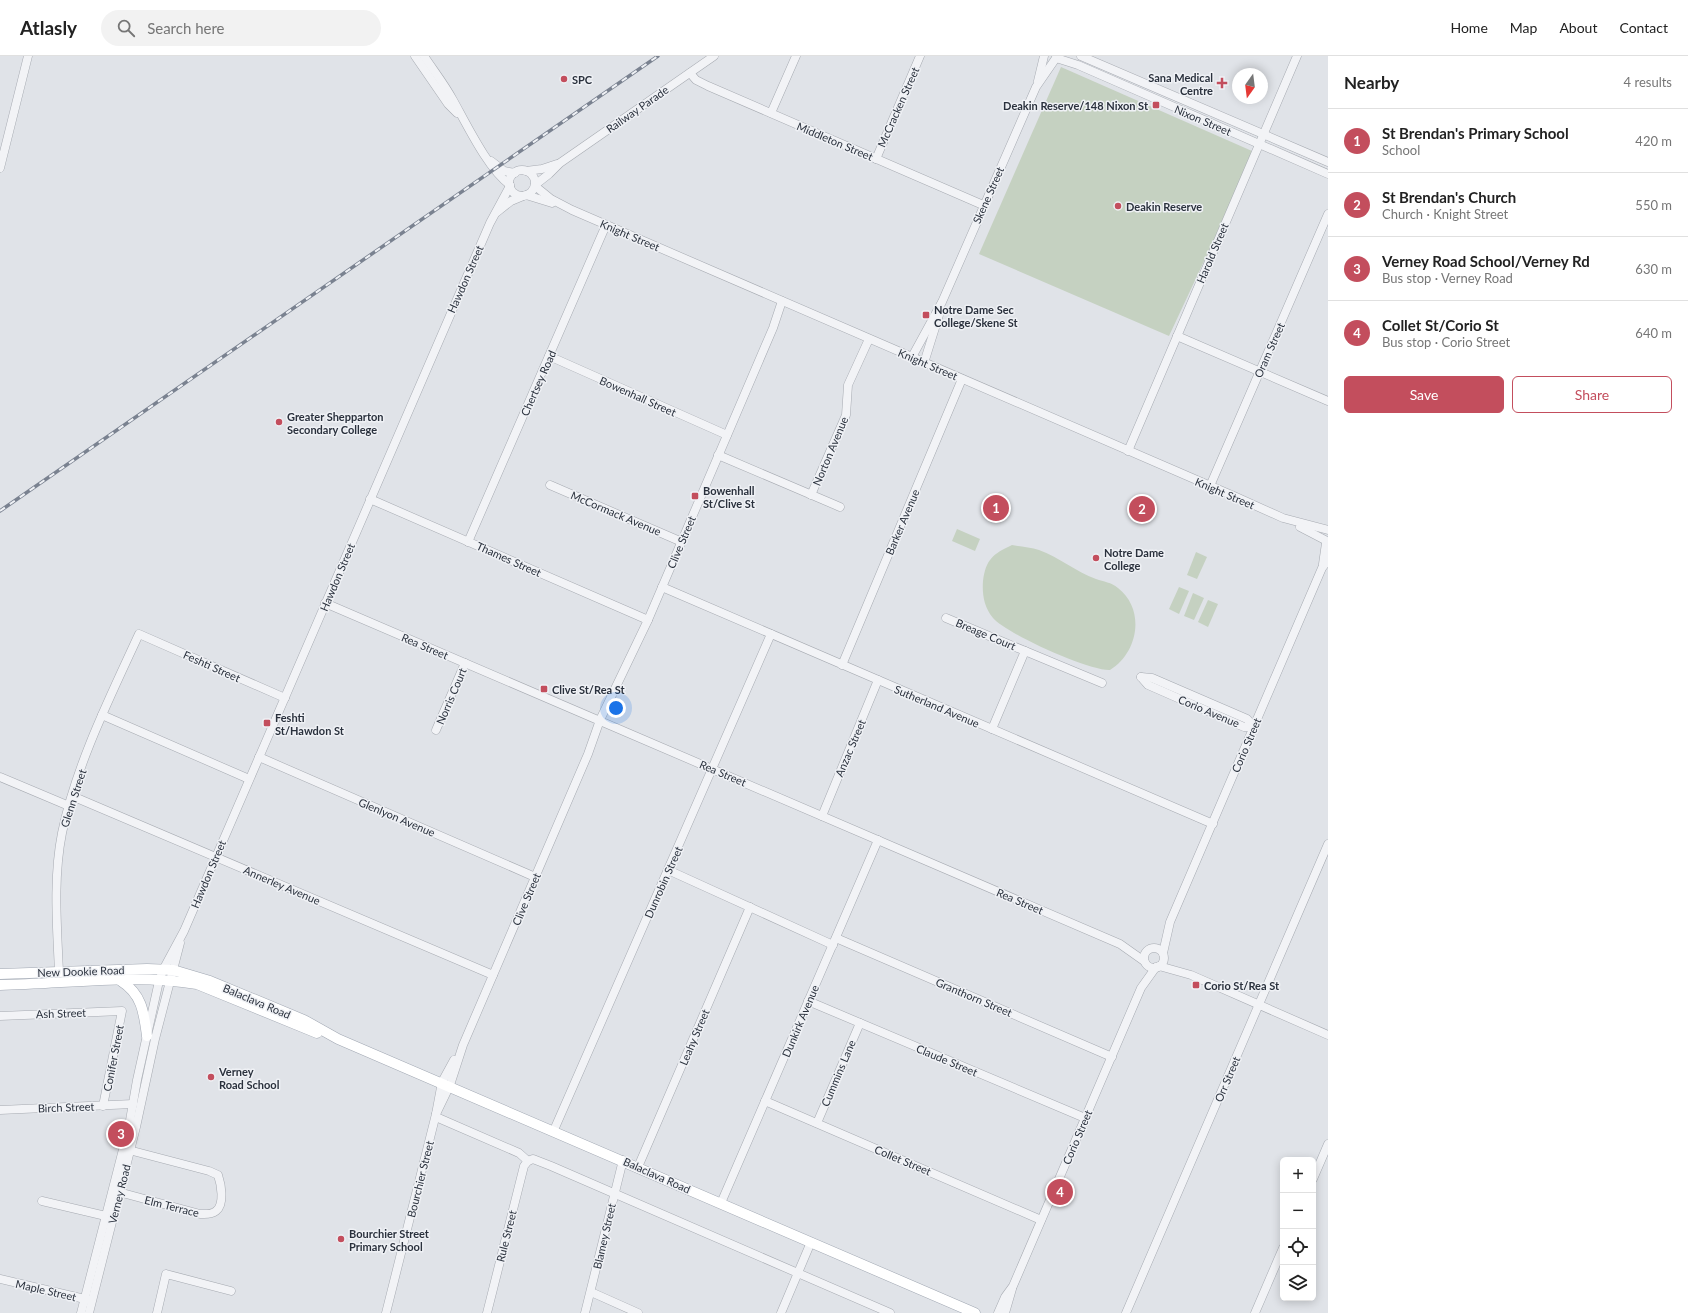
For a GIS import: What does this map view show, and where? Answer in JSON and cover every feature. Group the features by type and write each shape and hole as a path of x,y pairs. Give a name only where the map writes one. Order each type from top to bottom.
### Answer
{"main road":[{"name":"New Dookie Road","path":"0,974 147,969 173,970"},
{"name":"Balaclava Road","path":"173,970 217,984 304,1020 338,1039"},
{"name":"New Dookie Road","path":"0,985 122,981 171,982"},
{"path":"122,981 132,988 139,998 147,1036"},
{"name":"Balaclava Road","path":"171,982 197,984 304,1028 338,1039 554,1130 975,1313"}],"street":[{"path":"0,168 28,56"},
{"path":"415,56 425,62 441,88 448,104 462,118 486,155 501,178 517,194 525,196 531,192 535,186 532,175 504,171 486,155"},
{"name":"Railway Parade","path":"535,186 560,163 714,56"},
{"path":"770,113 796,56"},
{"name":"McCracken Street","path":"876,159 920,56"},
{"name":"Skene Street","path":"1036,87 1044,56"},
{"name":"Nixon Street","path":"1081,56 1328,162"},
{"name":"Harold Street","path":"1128,451 1297,56"},
{"name":"Skene Street","path":"912,357 942,302 983,205 1036,87 1055,57"},
{"name":"Nixon Street","path":"1055,57 1328,174"},
{"name":"Middleton Street","path":"690,73 702,83 983,205"},
{"name":"Railway Parade","path":"518,172 542,169 560,163"},
{"path":"510,186 510,178 518,172"},
{"name":"Hawdon Street","path":"159,981 163,970 184,931 490,222 510,186"},
{"name":"Knight Street","path":"535,186 545,196 572,210 1283,518 1326,543"},
{"name":"Hawdon Street","path":"490,222 503,207 525,196"},
{"name":"Knight Street","path":"525,196 572,210"},
{"name":"Oram Street","path":"1210,486 1328,214"},
{"name":"Chertsey Road","path":"468,542 606,224"},
{"name":"Clive Street","path":"446,1084 616,689 682,542 784,302"},
{"name":"Skene Street","path":"924,363 942,302"},
{"path":"1177,336 1328,401"},
{"name":"Norton Avenue","path":"811,495 846,415 848,385 869,339"},
{"name":"Bowenhall Street","path":"549,356 727,435"},
{"name":"Barker Avenue","path":"842,665 962,379"},
{"path":"718,455 840,507"},
{"name":"McCormack Avenue","path":"550,485 682,542"},
{"name":"Thames Street","path":"370,499 648,620"},
{"name":"Knight Street","path":"1283,518 1328,531"},
{"name":"Corio Street","path":"1322,568 1328,531"},
{"name":"Corio Street","path":"1150,949 1170,922 1322,568 1328,560"},
{"name":"Sutherland Avenue","path":"662,587 1213,824"},
{"name":"Rea Street","path":"325,603 713,768 1120,944 1145,962"},
{"name":"Breage Court","path":"946,618 1102,683"},
{"name":"Feshti Street","path":"139,634 285,698"},
{"name":"Glenn Street","path":"59,972 56,895 62,833 72,796 102,715 139,634"},
{"name":"Dunrobin Street","path":"554,1130 771,634"},
{"name":"Breage Court","path":"992,729 1026,651"},
{"name":"Norris Court","path":"436,730 465,663"},
{"name":"Corio Avenue","path":"1141,677 1152,678 1247,719 1254,727 1244,727 1148,685 1141,677"},
{"name":"Anzac Street","path":"822,816 878,680"},
{"path":"102,715 249,779"},
{"name":"Glenlyon Avenue","path":"258,758 536,877"},
{"path":"0,778 69,806"},
{"name":"Annerley Avenue","path":"72,796 493,975"},
{"name":"Dunkirk Avenue","path":"721,1203 878,840"},
{"name":"Orr Street","path":"1126,1313 1328,844"},
{"name":"Granthorn Street","path":"668,870 750,907 1112,1057"},
{"name":"Leahy Street","path":"638,1167 750,907"},
{"name":"Corio Street","path":"1164,954 1170,922"},
{"name":"Hawdon Street","path":"171,982 184,931"},
{"name":"Rea Street","path":"1120,944 1150,949"},
{"path":"1191,975 1157,967 1150,967 1145,962 1144,955 1150,949 1159,949 1175,965 1191,975 1328,1035"},
{"path":"1157,967 1163,962 1164,954"},
{"name":"Corio Street","path":"1005,1313 1013,1286 1141,988 1145,962"},
{"name":"Corio Street","path":"1141,988 1157,967"},
{"name":"Verney Road","path":"126,1149 133,1104 159,981"},
{"name":"Verney Road","path":"81,1313 88,1300 126,1149 171,982"},
{"name":"Claude Street","path":"808,1001 1085,1118"},
{"name":"Ash Street","path":"0,1016 122,1011"},
{"name":"Conifer Street","path":"104,1106 122,1011"},
{"name":"Cummins Lane","path":"817,1123 860,1023"},
{"name":"Bourchier Street","path":"386,1313 436,1116 446,1084"},
{"name":"Collet Street","path":"765,1101 1041,1220"},
{"name":"Birch Street","path":"0,1110 133,1104"},
{"path":"436,1116 519,1153 528,1161 533,1159 539,1161 885,1312"},
{"path":"1316,1171 1328,1144"},
{"name":"Elm Terrace","path":"116,1192 200,1214 210,1214 216,1211 220,1206 221,1183 218,1175 209,1171 126,1149"},
{"name":"Blamey Street","path":"585,1313 623,1160"},
{"name":"Rule Street","path":"487,1313 524,1166 528,1161"},
{"path":"42,1201 110,1216"},
{"path":"781,1313 811,1242"},
{"path":"1255,1313 1280,1255"},
{"path":"157,1313 166,1274 231,1291"},
{"name":"Maple Street","path":"0,1279 88,1300"},
{"name":"Corio Street","path":"998,1313 1005,1297 1013,1286"},
{"path":"590,1292 638,1313"},
{"name":"Verney Road","path":"88,1300 89,1313"}],"green space":[{"name":"Deakin Reserve","path":"1061,67 1252,151 1213,242 1169,336 979,254"},
{"path":"957,529 980,539 975,551 952,541"},
{"path":"1012,545 1033,548 1046,553 1089,576 1113,584 1127,597 1135,619 1135,631 1127,653 1120,662 1110,670 1085,665 1031,642 1001,625 993,618 983,596 984,574 988,562 1000,551"},
{"path":"1196,552 1207,557 1197,579 1187,575"},
{"path":"1179,587 1189,591 1179,614 1169,609"},
{"path":"1193,593 1204,598 1194,620 1184,616"},
{"path":"1208,600 1218,604 1208,627 1198,622"}],"railway":[{"path":"0,511 658,56"}],"place":[{"name":"SPC","path":"564,79"},
{"name":"Sana Medical Centre","path":"1222,83"},
{"name":"Deakin Reserve/148 Nixon St","path":"1156,105"},
{"name":"Deakin Reserve","path":"1118,206"},
{"name":"Notre Dame Sec College/Skene St","path":"926,315"},
{"name":"Greater Shepparton Secondary College","path":"279,422"},
{"name":"Bowenhall St/Clive St","path":"695,496"},
{"name":"St Brendan's Primary School","path":"996,508"},
{"name":"St Brendan's Church","path":"1142,509"},
{"name":"Notre Dame College","path":"1096,558"},
{"name":"Clive St/Rea St","path":"544,689"},
{"name":"Feshti St/Hawdon St","path":"267,723"},
{"name":"Corio St/Rea St","path":"1196,985"},
{"name":"Verney Road School","path":"211,1077"},
{"name":"Verney Road School/Verney Rd","path":"121,1134"},
{"name":"Collet St/Corio St","path":"1060,1192"},
{"name":"Bourchier Street Primary School","path":"341,1239"}]}
